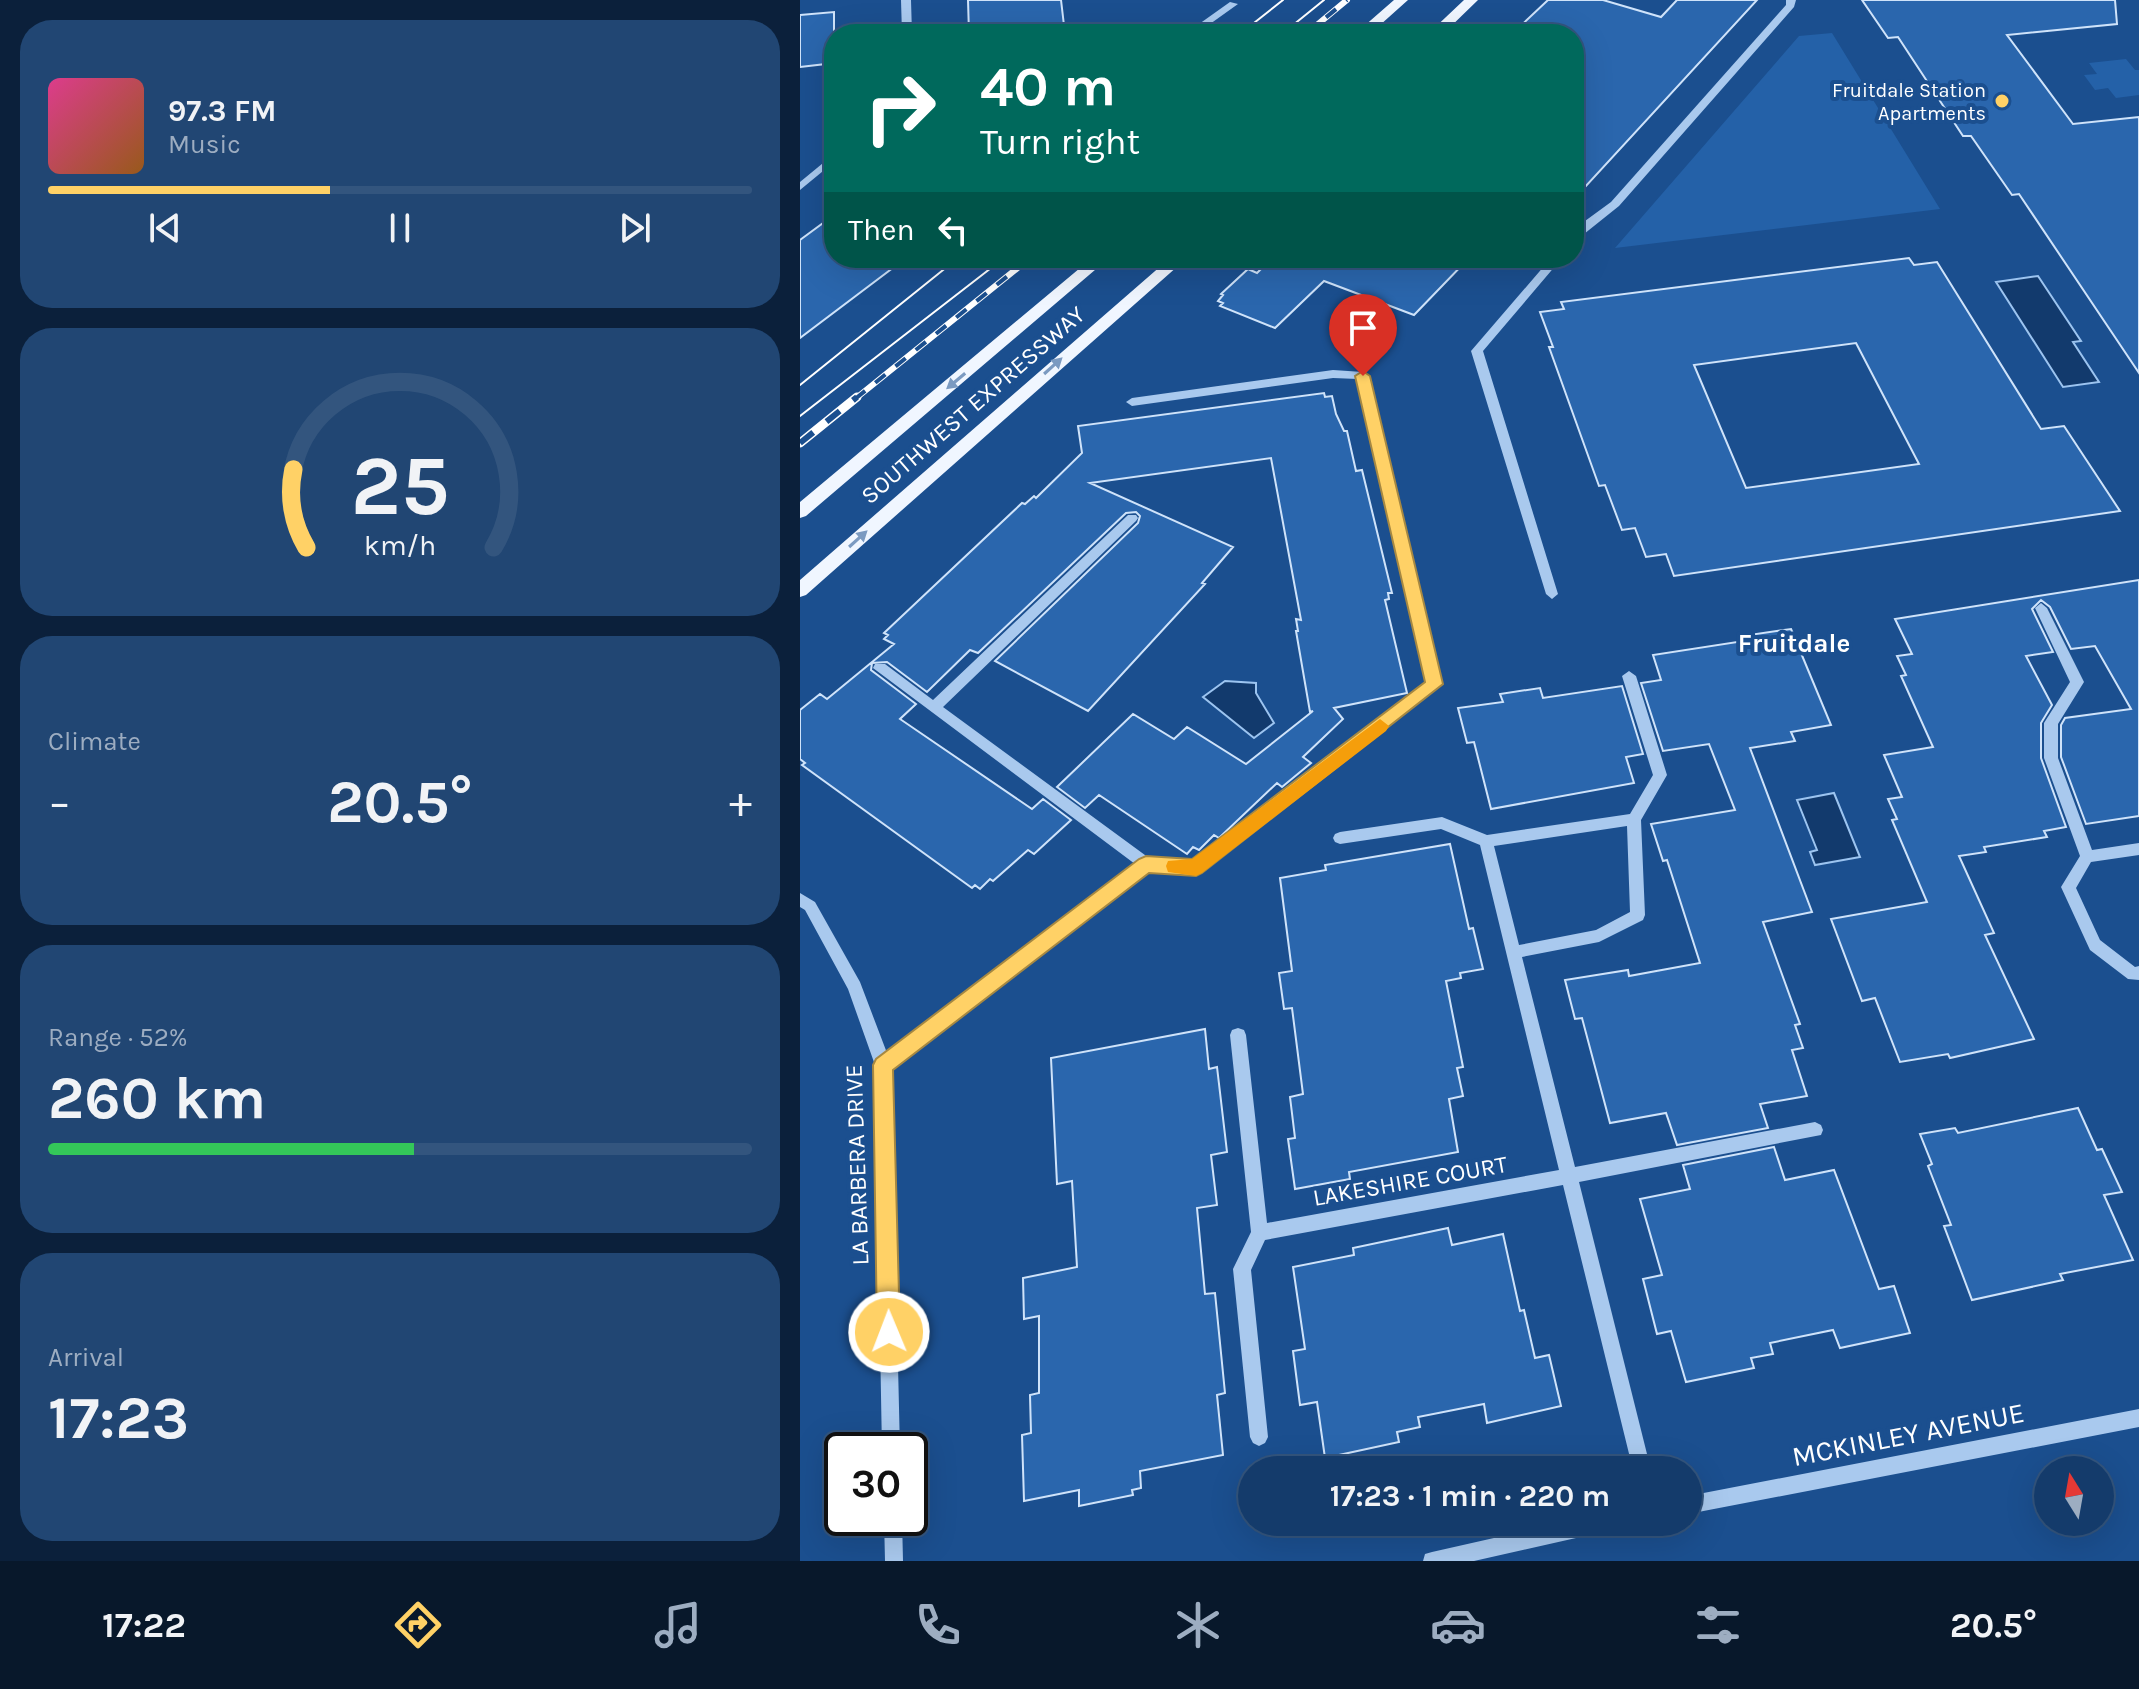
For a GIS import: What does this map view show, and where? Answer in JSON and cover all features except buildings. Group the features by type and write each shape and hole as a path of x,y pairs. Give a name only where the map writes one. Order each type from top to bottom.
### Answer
{"main road":[{"path":"1374,24 1402,0"},
{"path":"1446,24 1472,0"},
{"name":"SOUTHWEST EXPRESSWAY","path":"800,512 1089,268"},
{"name":"SOUTHWEST EXPRESSWAY","path":"800,590 1168,268"}],"street":[{"path":"906,0 907,24"},
{"path":"1584,228 1615,204 1791,5 1791,0"},
{"path":"1204,24 1233,4"},
{"path":"800,187 824,166"},
{"path":"1548,268 1477,351 1552,594"},
{"path":"880,668 1146,864 1196,868 1434,684 1363,376 1333,374 1132,402"},
{"path":"934,708 1132,518"},
{"path":"2041,608 2077,682 2051,723 2051,758 2087,857"},
{"path":"1515,952 1599,936 1638,915 1634,819 1660,775 1629,676"},
{"path":"1340,838 1442,823 1486,841 1634,819"},
{"path":"1486,841 1639,1456"},
{"path":"2139,849 2087,857 2068,887 2095,945 2133,974 2139,973"},
{"path":"883,1065 1146,864"},
{"name":"LA BARBERA DRIVE","path":"800,899 810,906 855,987 883,1065 891,1432"},
{"path":"1238,1035 1260,1233 1242,1269 1259,1437"},
{"name":"LAKESHIRE COURT","path":"1260,1233 1815,1130"},
{"name":"MCKINLEY AVENUE","path":"1702,1502 2139,1418"},
{"path":"893,1536 894,1561"},
{"path":"1432,1561 1544,1536"}],"shaded area":[{"path":"1832,33 1940,209 1615,248 1799,36"},
{"path":"2126,59 2135,70 2139,70 2139,95 2116,98 2108,88 2095,90 2084,75 2097,74 2089,63"},
{"path":"2038,276 2081,341 2073,342 2099,382 2063,387 1996,282"},
{"path":"1225,681 1256,683 1256,693 1274,723 1254,738 1203,697"},
{"path":"1834,793 1860,857 1815,865 1810,852 1817,850 1797,800"}],"tram line":[{"path":"1253,24 1283,0"},
{"path":"1294,24 1324,0"},
{"path":"800,385 946,268"},
{"path":"800,416 991,268"}],"railway":[{"path":"1318,24 1347,0"},
{"path":"855,399 1018,268"},
{"path":"800,443 857,397"}],"slow traffic":[{"path":"1175,866 1196,868 1380,726"}],"place":[{"name":"Fruitdale Station Apartments","path":"2002,101"}],"district":[{"name":"Fruitdale","path":"1794,643"}],"route":[{"path":"889,1332 883,1065 1146,864 1196,868 1434,684 1363,376"}]}
